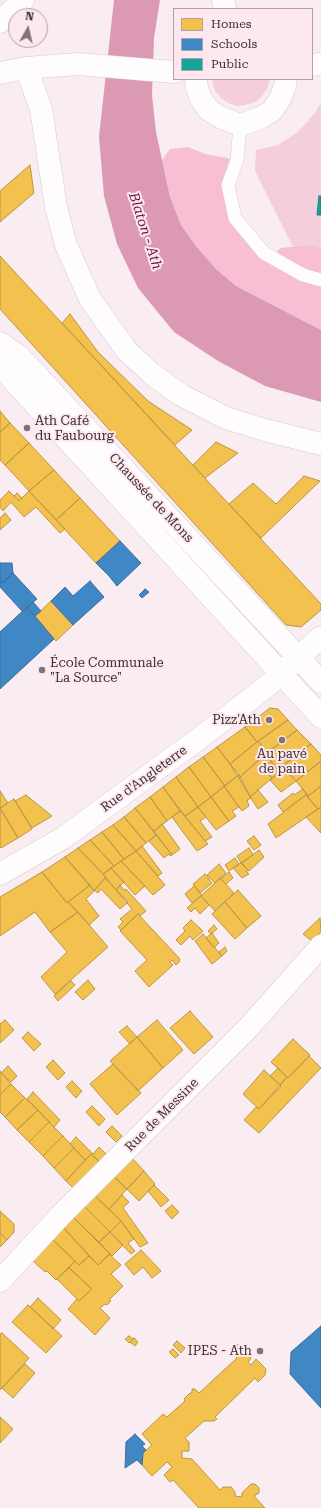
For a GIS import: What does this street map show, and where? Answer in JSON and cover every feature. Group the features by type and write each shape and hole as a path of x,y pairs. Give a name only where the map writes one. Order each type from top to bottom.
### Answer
{"street":[{"path":"0,22 23,0"},
{"path":"0,74 26,68 78,64 168,71"},
{"path":"26,68 41,109 56,207 66,245 90,299 127,351 152,374 181,395 226,418 264,430 321,444"},
{"path":"196,80 201,100 209,110 220,117 240,125 260,118 272,111 280,99 286,80"},
{"name":"Chaussée de Mons","path":"0,343 19,356 321,682"},
{"name":"Chaussée de Mons","path":"0,366 321,717"},
{"path":"281,672 321,637"},
{"name":"Rue d'Angleterre","path":"0,874 63,838 201,737 266,687 281,672"},
{"name":"Rue de Messine","path":"0,1281 60,1216 248,1028 321,946"}],"lane":[{"path":"240,125 237,160 228,185 235,218 264,253 303,275 321,280"}],"shaded area":[{"path":"212,80 270,80 267,89 262,96 255,102 246,105 237,106 228,103 215,91"},
{"path":"321,103 321,248 309,245 293,247 255,171 256,150 278,145 298,132 314,114"},
{"path":"188,147 205,154 237,160 228,185 235,218 272,257 280,248 309,245 321,248 321,330 236,286 216,269 196,246 181,225 170,197 162,160 170,149"}],"water":[{"name":"Blaton - Ath","path":"114,0 160,0 154,38 152,95 156,132 170,197 181,225 196,246 216,269 236,286 321,330 321,402 265,386 218,361 174,332 138,288 117,244 104,196 99,137"}],"building: Homes":[{"path":"30,165 34,193 0,222 0,191"},
{"path":"0,256 321,604 321,610 301,627 286,625 0,309"},
{"path":"70,314 98,352 148,401 192,430 175,445 62,323"},
{"path":"0,411 10,423 0,432"},
{"path":"10,423 29,443 5,465 0,460 0,432"},
{"path":"216,442 238,453 205,478 193,465"},
{"path":"29,443 54,470 29,491 5,465"},
{"path":"54,470 80,498 56,520 29,491"},
{"path":"304,476 320,481 261,538 229,504 253,483 276,504"},
{"path":"9,491 19,501 29,491 65,529 60,533 36,507 24,517 11,502 3,511 0,507 0,500"},
{"path":"17,493 22,498 19,501 14,496"},
{"path":"80,498 120,541 96,563 56,520"},
{"path":"5,513 11,520 0,530 0,518"},
{"path":"51,601 73,625 56,641 35,616"},
{"path":"270,708 278,709 288,720 257,742 245,727"},
{"path":"288,720 297,730 267,753 258,741"},
{"path":"245,727 257,742 230,764 217,747"},
{"path":"297,730 311,744 278,770 265,754"},
{"path":"258,741 267,753 239,778 230,764"},
{"path":"311,744 321,755 321,761 296,781 282,766"},
{"path":"217,747 239,775 225,786 203,757"},
{"path":"265,754 272,762 264,769 272,778 250,797 239,778"},
{"path":"203,757 225,786 211,797 189,767"},
{"path":"321,761 321,786 308,796 296,781"},
{"path":"272,762 278,770 282,766 284,769 272,778 264,769"},
{"path":"189,767 211,797 198,807 176,777"},
{"path":"284,769 296,781 281,792 270,780"},
{"path":"239,775 251,798 247,800 249,806 242,811 224,786"},
{"path":"176,777 198,807 185,816 163,787"},
{"path":"224,786 239,807 232,811 236,816 229,821 211,797"},
{"path":"321,786 321,807 318,809 306,795 307,794 308,796"},
{"path":"163,787 180,811 167,821 150,797"},
{"path":"303,789 307,794 283,812 278,805 293,793 294,795"},
{"path":"258,790 268,802 258,809 250,797"},
{"path":"0,791 8,803 0,808"},
{"path":"26,795 52,816 32,828 15,801"},
{"path":"306,795 318,809 276,838 268,824"},
{"path":"150,797 167,821 154,831 135,808"},
{"path":"211,797 229,821 216,830 198,807"},
{"path":"14,799 32,829 18,838 0,808"},
{"path":"198,807 206,817 200,821 212,837 205,841 185,816"},
{"path":"321,807 321,833 306,817"},
{"path":"0,808 18,838 1,848 0,847"},
{"path":"135,808 156,835 146,843 124,817"},
{"path":"180,811 208,844 197,851 172,817"},
{"path":"124,817 146,843 136,851 113,825"},
{"path":"162,824 180,849 172,855 154,831"},
{"path":"113,825 136,851 124,859 102,832"},
{"path":"102,832 124,859 114,866 90,840"},
{"path":"156,835 172,855 170,856 169,854 164,858 149,841"},
{"path":"254,836 261,845 254,850 247,841"},
{"path":"90,840 114,866 103,874 78,848"},
{"path":"142,846 162,873 158,876 136,851"},
{"path":"78,848 106,877 94,891 65,857"},
{"path":"249,848 253,855 241,863 237,856"},
{"path":"259,850 264,857 249,871 242,863"},
{"path":"136,851 165,885 153,895 121,861"},
{"path":"65,857 90,885 67,903 42,872"},
{"path":"235,858 239,864 229,871 225,865"},
{"path":"121,861 145,886 135,895 111,868"},
{"path":"241,863 248,870 246,871 249,874 242,878 233,868"},
{"path":"219,864 226,873 215,883 207,875"},
{"path":"111,868 124,882 116,890 103,874"},
{"path":"42,872 67,903 68,902 78,912 50,932 35,912 0,936 0,897"},
{"path":"229,872 233,878 226,884 221,879"},
{"path":"205,874 212,883 200,893 193,884"},
{"path":"105,878 128,902 120,909 101,889 98,893 94,890"},
{"path":"220,878 234,893 215,911 201,896"},
{"path":"90,885 94,891 86,899 99,916 89,925 68,902"},
{"path":"120,885 124,890 126,889 146,911 140,916 138,914 121,930 118,927 123,922 120,919 132,909 116,890"},
{"path":"194,886 202,895 192,903 185,894"},
{"path":"238,890 261,916 247,928 225,902"},
{"path":"201,896 209,905 200,914 195,908 191,912 187,908"},
{"path":"225,902 247,928 235,939 212,914"},
{"path":"78,912 108,947 55,994 41,977 67,952 50,932"},
{"path":"138,914 180,959 176,965 172,960 170,962 173,965 149,987 135,971 147,960 120,931"},
{"path":"320,918 321,932 312,941 303,934"},
{"path":"191,920 203,931 193,940 190,936 181,945 176,940 185,931 183,928"},
{"path":"214,925 217,929 211,934 208,931"},
{"path":"212,933 219,943 214,948 206,938"},
{"path":"203,934 222,956 212,964 195,941"},
{"path":"225,947 227,951 222,956 219,952"},
{"path":"88,980 95,989 83,1000 75,992"},
{"path":"71,981 75,985 58,1001 54,996"},
{"path":"190,1011 213,1037 194,1054 170,1028"},
{"path":"5,1020 14,1030 0,1043 0,1024"},
{"path":"157,1020 183,1050 163,1068 137,1037"},
{"path":"127,1026 137,1037 130,1044 119,1032"},
{"path":"28,1032 41,1044 34,1051 22,1038"},
{"path":"137,1037 163,1068 138,1091 110,1061"},
{"path":"293,1039 310,1055 288,1078 271,1062"},
{"path":"309,1056 321,1068 259,1133 244,1120 256,1107 259,1109 287,1077 288,1078"},
{"path":"53,1060 65,1073 58,1080 46,1067"},
{"path":"113,1064 141,1093 117,1115 90,1084"},
{"path":"8,1066 17,1076 11,1082 1,1073"},
{"path":"278,1068 287,1077 280,1085 270,1076"},
{"path":"264,1070 281,1086 259,1109 243,1094"},
{"path":"0,1071 11,1084 0,1095"},
{"path":"72,1081 82,1091 76,1098 66,1087"},
{"path":"11,1084 25,1098 5,1117 0,1112 0,1095"},
{"path":"33,1092 60,1120 54,1127 27,1099"},
{"path":"25,1098 38,1110 17,1130 5,1117"},
{"path":"92,1106 105,1119 99,1126 86,1112"},
{"path":"38,1110 49,1122 29,1142 17,1130"},
{"path":"49,1122 63,1136 43,1156 29,1142"},
{"path":"112,1126 122,1136 116,1142 106,1132"},
{"path":"63,1136 74,1148 54,1168 43,1156"},
{"path":"76,1137 93,1154 99,1147 110,1158 103,1165 91,1154 85,1160 70,1144"},
{"path":"74,1148 85,1160 66,1181 54,1168"},
{"path":"91,1154 102,1164 74,1189 66,1181"},
{"path":"131,1157 144,1171 127,1189 112,1175"},
{"path":"144,1171 155,1184 139,1201 127,1189"},
{"path":"112,1175 127,1189 109,1209 94,1195"},
{"path":"154,1185 169,1200 161,1207 148,1191"},
{"path":"94,1195 121,1221 110,1232 84,1206"},
{"path":"122,1195 129,1202 123,1208 148,1243 140,1247 121,1221 109,1209"},
{"path":"172,1205 179,1212 172,1219 165,1211"},
{"path":"84,1206 110,1232 99,1242 73,1217"},
{"path":"0,1211 14,1224 14,1232 7,1240 0,1233"},
{"path":"73,1217 110,1254 98,1265 63,1227"},
{"path":"121,1221 134,1239 128,1243 135,1251 131,1254 110,1232"},
{"path":"63,1227 89,1256 79,1265 52,1239"},
{"path":"110,1232 123,1245 112,1256 99,1242"},
{"path":"0,1233 7,1240 0,1247"},
{"path":"52,1239 75,1261 56,1280 32,1260"},
{"path":"141,1250 161,1271 152,1278 143,1267 134,1275 125,1264"},
{"path":"109,1254 121,1265 111,1274 123,1286 109,1300 111,1301 107,1305 105,1304 100,1308 110,1318 95,1335 68,1309 77,1299 79,1301 92,1289 69,1268 75,1261 79,1265 89,1256 98,1265"},
{"path":"69,1268 92,1289 79,1301 57,1279"},
{"path":"38,1298 61,1320 53,1329 30,1307"},
{"path":"28,1305 62,1336 46,1353 12,1322"},
{"path":"2,1333 29,1358 0,1390 0,1334"},
{"path":"129,1336 133,1339 129,1343 125,1339"},
{"path":"134,1338 138,1342 135,1346 130,1342"},
{"path":"177,1341 185,1348 181,1353 173,1345"},
{"path":"233,1345 241,1345 251,1356 248,1362 251,1365 256,1359 266,1369 265,1375 258,1382 255,1378 215,1417 217,1419 214,1421 204,1421 185,1438 189,1442 189,1451 182,1451 182,1458 192,1459 220,1490 223,1487 231,1487 235,1492 235,1496 242,1497 242,1493 251,1484 255,1484 259,1488 259,1493 254,1496 265,1508 199,1508 173,1480 170,1482 164,1475 172,1467 167,1462 152,1476 142,1465 143,1453 152,1445 142,1434 163,1414 167,1417 185,1401 184,1399 192,1393 192,1389 195,1389 199,1393 237,1358 232,1353"},
{"path":"173,1349 179,1355 175,1358 169,1352"},
{"path":"25,1364 35,1373 13,1398 2,1388"},
{"path":"0,1417 13,1429 0,1443"}],"building: Schools":[{"path":"120,541 141,563 117,586 96,563"},
{"path":"0,563 12,563 13,573 3,582 0,582"},
{"path":"13,573 37,599 22,611 0,587 0,582 3,582"},
{"path":"90,581 104,597 73,625 51,601 65,587 73,596"},
{"path":"145,589 149,592 142,598 139,595"},
{"path":"33,602 41,611 35,616 27,608"},
{"path":"27,607 54,639 0,689 0,632"},
{"path":"321,1326 321,1408 290,1374 291,1352"},
{"path":"135,1434 145,1444 142,1446 146,1450 143,1453 142,1465 137,1460 125,1468 126,1442"}],"building: Public":[{"path":"319,196 321,196 321,215 317,215"}],"place":[{"name":"Ath Café du Faubourg","path":"27,428"},
{"name":"École Communale \"La Source\"","path":"42,670"},
{"name":"Pizz'Ath","path":"269,720"},
{"name":"Au pavé de pain","path":"282,740"},
{"name":"IPES - Ath","path":"260,1351"}]}
